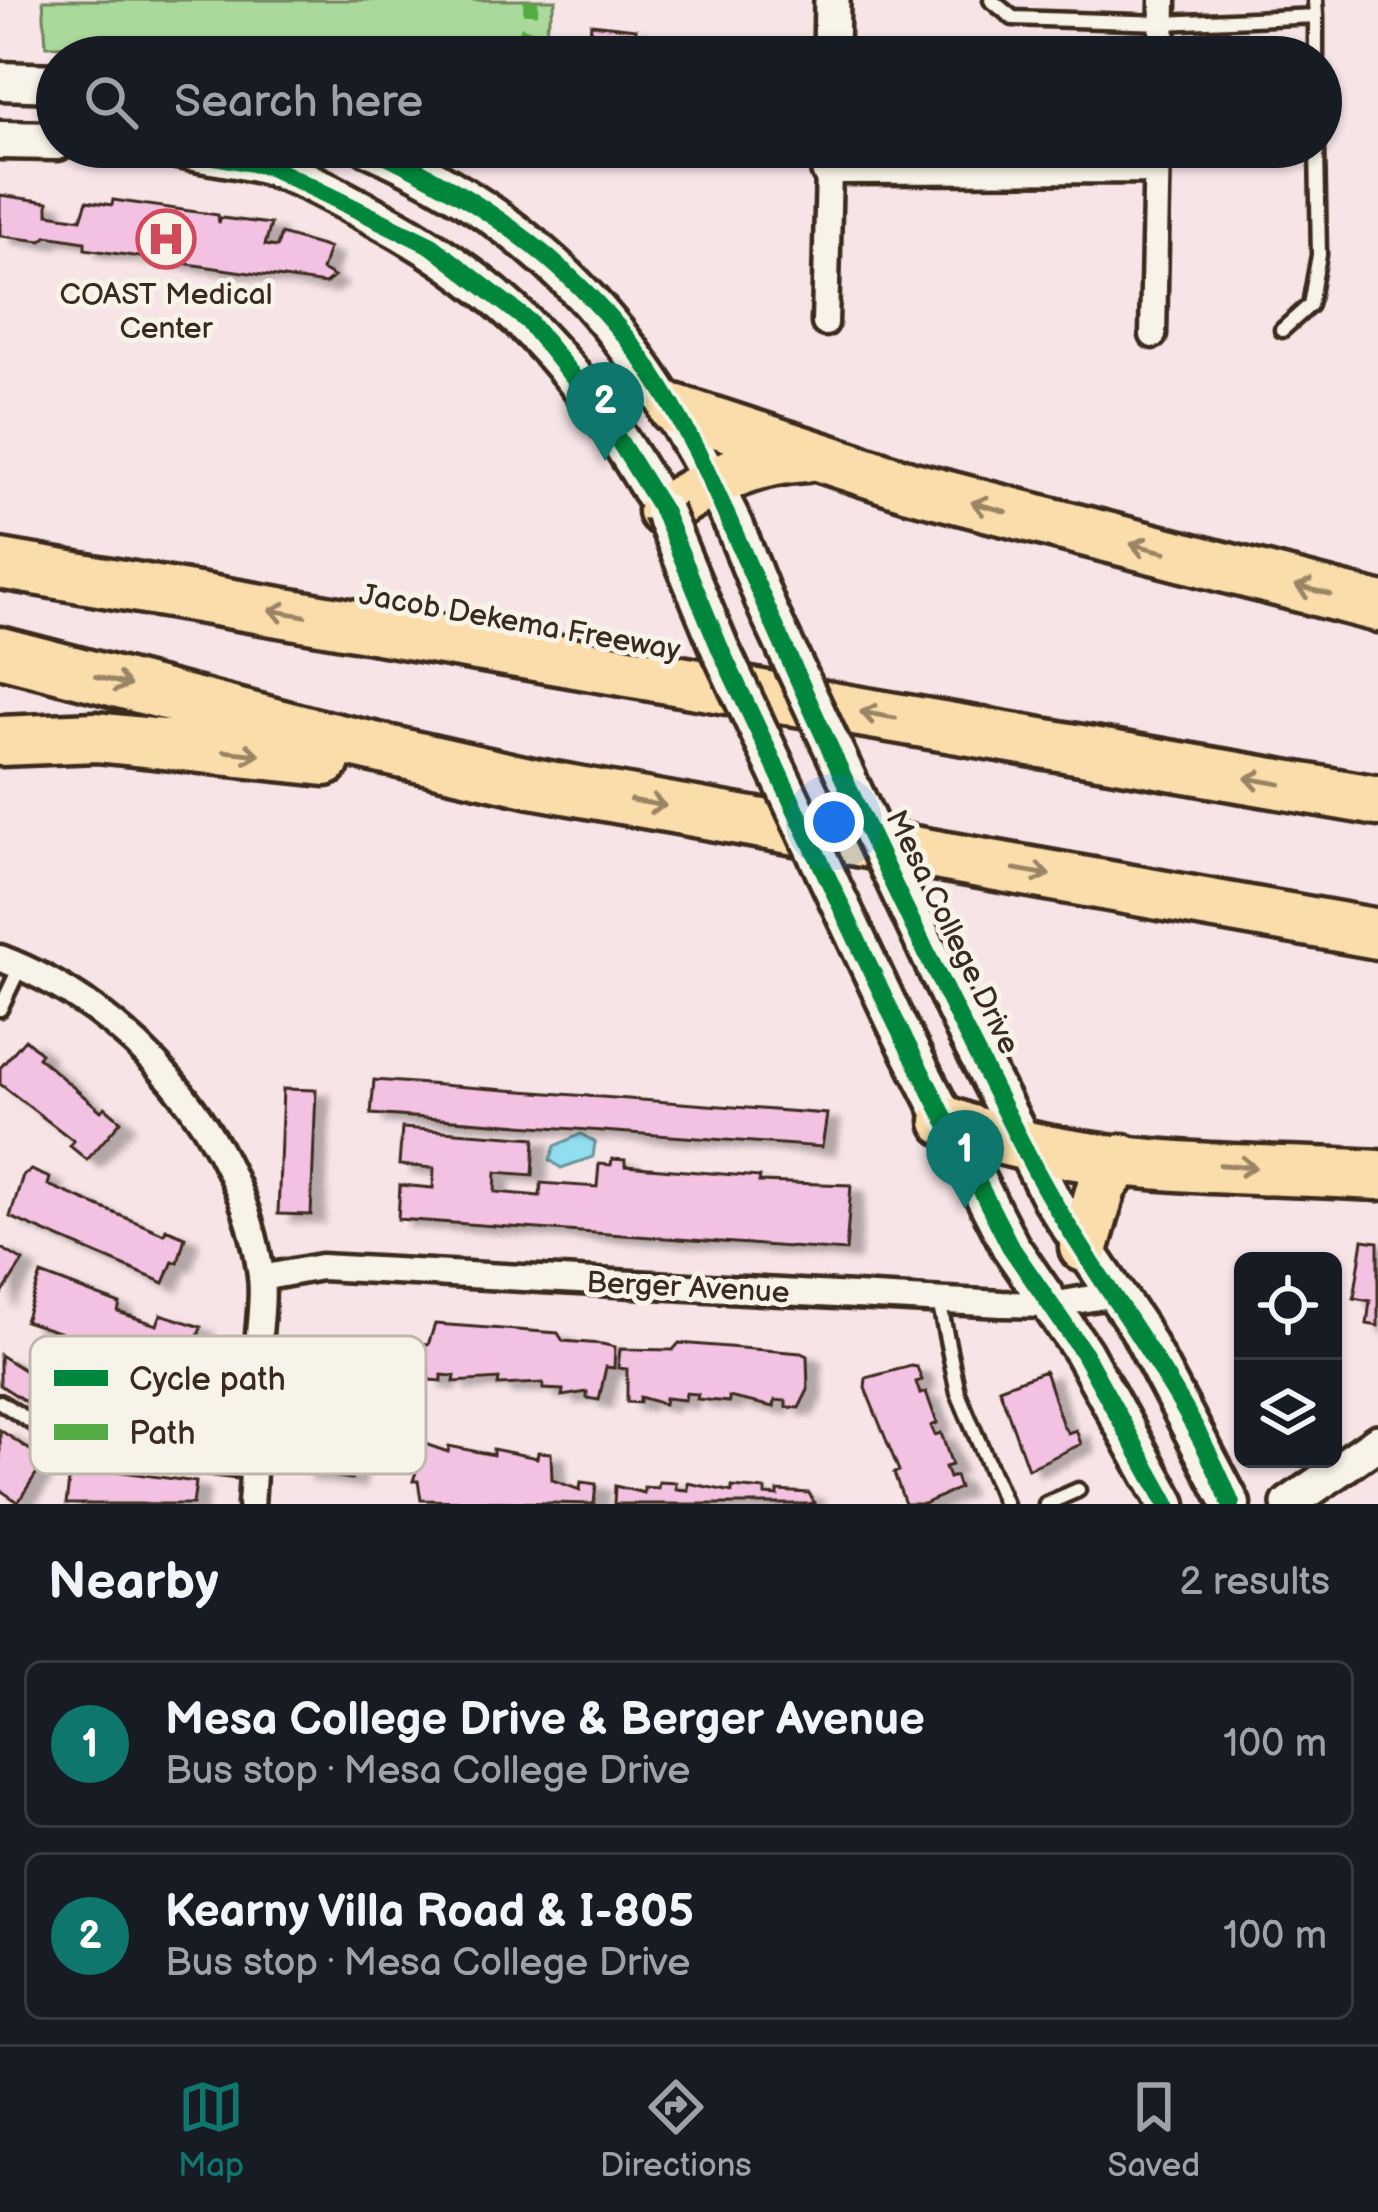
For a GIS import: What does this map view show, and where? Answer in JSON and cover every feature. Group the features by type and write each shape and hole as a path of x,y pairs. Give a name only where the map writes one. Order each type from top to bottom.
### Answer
{"highway":[{"path":"661,391 810,456 1378,607"},
{"path":"663,511 711,479 760,460 810,456"},
{"name":"Jacob Dekema Freeway","path":"0,564 1378,801"},
{"path":"0,652 316,734 532,782 1378,934"},
{"path":"0,742 96,737 532,782"},
{"path":"946,1121 983,1136 1122,1159 1378,1175"},
{"path":"1084,1247 1102,1185 1122,1159"}],"main road":[{"path":"0,81 36,82"},
{"path":"0,140 36,141"},
{"path":"272,168 432,245 528,321 599,409 663,511 721,652 896,1025 1010,1246 1051,1304 1167,1504"},
{"name":"Mesa College Drive","path":"411,168 472,199 528,239 628,341 661,391 735,527 768,610 968,1036 1023,1142 1209,1454 1231,1504"}],"street":[{"path":"831,36 832,0"},
{"path":"825,323 830,168"},
{"path":"1153,335 1156,168"},
{"path":"10,962 110,1020 166,1074 216,1142 249,1226 261,1278 259,1336"},
{"name":"Berger Avenue","path":"261,1278 321,1267 939,1301 1051,1304 1116,1294"},
{"path":"1289,1504 1378,1442"},
{"path":"251,1504 254,1474"}],"lane":[{"path":"991,0 1012,19 1163,12 1316,16"},
{"path":"1316,0 1316,36"},
{"path":"1282,330 1310,305 1319,255 1317,168"},
{"path":"0,1010 10,962"},
{"path":"939,1301 958,1393 1005,1504"},
{"path":"0,1402 30,1421"},
{"path":"1046,1504 1078,1490"}],"green space":[{"path":"43,0 556,0 543,36 45,36"}],"water":[{"path":"581,1134 595,1142 593,1157 561,1168 550,1160 555,1146"}],"building":[{"path":"591,24 636,29 636,36 590,36"},
{"name":"COAST Medical Center","path":"0,195 48,202 48,214 81,219 87,201 112,205 113,200 218,215 219,223 221,218 271,224 265,245 277,247 281,234 329,248 322,270 334,277 325,284 85,249 85,242 47,236 41,241 0,236"},
{"path":"25,1039 41,1053 38,1057 101,1111 105,1107 121,1121 87,1160 70,1146 74,1141 0,1084 0,1068"},
{"path":"374,1080 827,1114 822,1147 371,1114"},
{"path":"283,1089 316,1090 311,1215 278,1214"},
{"path":"402,1128 535,1138 533,1175 496,1172 495,1192 540,1196 541,1183 597,1187 599,1164 611,1165 612,1159 625,1160 625,1166 760,1177 759,1182 851,1185 846,1251 398,1219 400,1185 433,1188 434,1168 399,1165"},
{"path":"31,1170 50,1178 48,1185 164,1234 166,1229 185,1237 178,1263 173,1261 164,1283 10,1217 23,1175"},
{"path":"1363,1240 1378,1242 1378,1326 1367,1324 1370,1301 1354,1298"},
{"path":"0,1247 23,1261 0,1297"},
{"path":"41,1274 120,1304 118,1312 157,1325 161,1314 201,1327 198,1336 71,1336 25,1321"},
{"path":"435,1324 558,1333 563,1341 615,1347 614,1368 606,1367 599,1400 587,1398 587,1392 562,1396 563,1390 543,1389 543,1383 454,1382 455,1376 442,1375 442,1381 429,1380 428,1345"},
{"path":"679,1343 801,1353 807,1356 808,1390 799,1408 786,1407 786,1401 775,1400 774,1407 729,1397 729,1402 697,1399 698,1394 686,1393 685,1400 665,1398 664,1404 640,1397 640,1403 627,1402 627,1369 618,1368 620,1349 673,1350"},
{"path":"0,1355 30,1374 30,1404 0,1385"},
{"path":"917,1367 920,1394 926,1392 937,1423 931,1426 935,1435 941,1433 952,1465 945,1467 949,1478 955,1476 959,1488 924,1504 905,1504 894,1473 899,1471 865,1388 866,1378"},
{"path":"1045,1371 1063,1426 1068,1433 1076,1430 1081,1444 1028,1469 999,1388"},
{"path":"0,1430 30,1450 30,1474 36,1474 18,1502 0,1490"},
{"path":"426,1444 448,1452 449,1446 493,1455 493,1449 537,1458 538,1452 551,1453 552,1480 580,1490 581,1482 596,1484 594,1504 421,1500 418,1481 413,1481 415,1474 426,1474"},
{"path":"70,1474 137,1474 196,1482 193,1504 66,1504"},
{"path":"315,1474 353,1474 352,1479"},
{"path":"659,1482 688,1490 688,1483 732,1492 732,1487 765,1490 765,1495 809,1493 815,1504 614,1504 615,1486 644,1493 644,1487 658,1488"}],"marked path":[{"path":"525,36 531,0"}],"cycle path":[{"path":"272,168 432,246 528,321 599,409 663,511 721,651 897,1025 1010,1246 1083,1352 1167,1504"},
{"path":"412,168 477,205 572,279 628,340 671,404 707,472 866,827 1020,1141 1075,1238 1171,1386 1231,1504"}],"place":[{"name":"COAST Medical Center","path":"166,239"},
{"name":"Kearny Villa Road & I-805","path":"605,461"},
{"name":"Mesa College Drive & Berger Avenue","path":"965,1209"}]}
